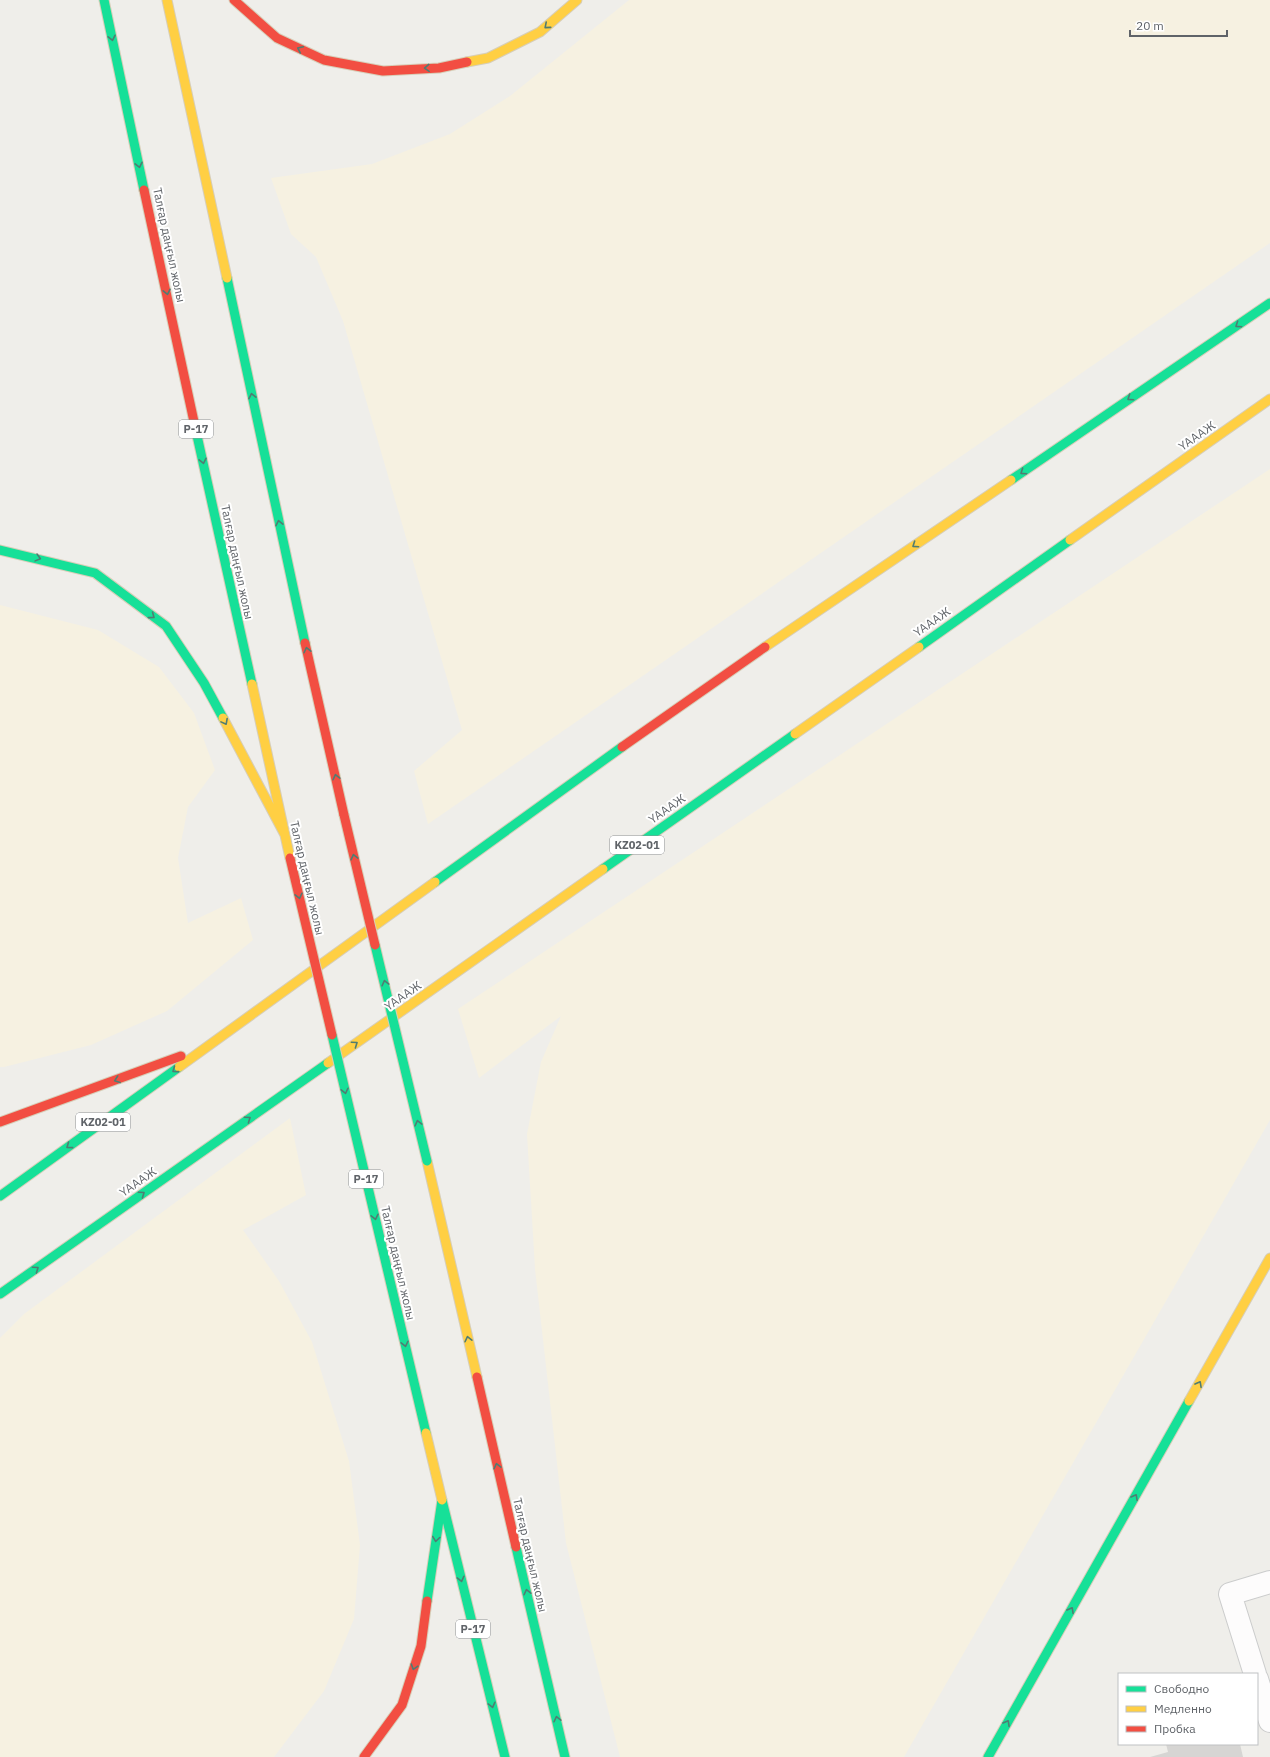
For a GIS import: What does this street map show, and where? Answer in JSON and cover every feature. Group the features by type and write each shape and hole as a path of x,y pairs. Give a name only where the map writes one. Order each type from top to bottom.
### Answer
{"main road":[{"name":"Талғар даңғыл жолы","path":"104,0 188,394 290,858 442,1500 505,1757"},
{"name":"Талғар даңғыл жолы","path":"167,0 344,815 427,1161 566,1757"},
{"path":"234,0 277,38 324,60 383,71 439,68 488,58 540,32 577,0"},
{"name":"KZ02-01","path":"0,1196 662,718 1270,303"},
{"name":"ҮАААЖ","path":"1,1294 1270,399"},
{"path":"0,550 95,573 166,626 204,683 285,836"},
{"path":"0,1122 206,1047"},
{"path":"988,1757 1270,1258"},
{"path":"364,1757 402,1705 421,1646 442,1500"}],"street":[{"path":"1255,1673 1230,1594 1270,1582"},
{"path":"1258,1682 1270,1721"}],"sand":[{"path":"629,0 1270,0 1270,243 428,824 414,771 462,730 343,321 316,257 291,234 271,178 372,164 450,134 510,96"},
{"path":"1270,469 1270,1120 904,1757 620,1757 566,1543 535,1269 527,1134 541,1062 561,1016 479,1078 458,1009"},
{"path":"0,605 98,630 159,667 194,713 215,770 188,807 178,858 188,923 241,898 253,940 167,1011 91,1045 4,1067 0,1067"},
{"path":"290,1118 306,1195 243,1230 279,1281 312,1342 349,1461 360,1545 354,1619 324,1691 274,1757 0,1757 0,1338 24,1314"}],"building":[{"path":"1166,1745 1240,1745 1243,1757 1150,1757 1168,1752"}],"traffic: fast":[{"path":"104,0 144,190"},
{"path":"227,278 305,643"},
{"path":"1011,480 1270,303"},
{"path":"196,431 252,684"},
{"path":"919,647 1070,540"},
{"path":"0,550 95,573 166,626 204,683 223,718"},
{"path":"603,869 795,734"},
{"path":"435,882 622,747"},
{"path":"375,945 427,1161"},
{"path":"332,1035 426,1433"},
{"path":"0,1294 328,1063"},
{"path":"0,1196 179,1067"},
{"path":"988,1757 1189,1401"},
{"path":"442,1500 505,1757"},
{"path":"427,1601 442,1500"},
{"path":"516,1547 565,1757"}],"traffic: slow":[{"path":"167,0 227,278"},
{"path":"467,62 488,58 540,32 577,0"},
{"path":"1070,540 1270,399"},
{"path":"765,647 1011,480"},
{"path":"795,734 919,647"},
{"path":"252,684 290,858"},
{"path":"223,718 285,835"},
{"path":"328,1063 603,869"},
{"path":"179,1067 435,882"},
{"path":"427,1161 477,1377"},
{"path":"1189,1401 1270,1258"},
{"path":"426,1433 442,1500"}],"traffic: jam":[{"path":"234,0 277,38 324,60 383,71 439,68 467,62"},
{"path":"144,190 196,431"},
{"path":"305,643 344,815"},
{"path":"622,747 765,647"},
{"path":"344,815 375,945"},
{"path":"290,858 332,1035"},
{"path":"0,1122 181,1056"},
{"path":"477,1377 516,1547"},
{"path":"364,1757 402,1705 421,1646 427,1601"}]}
